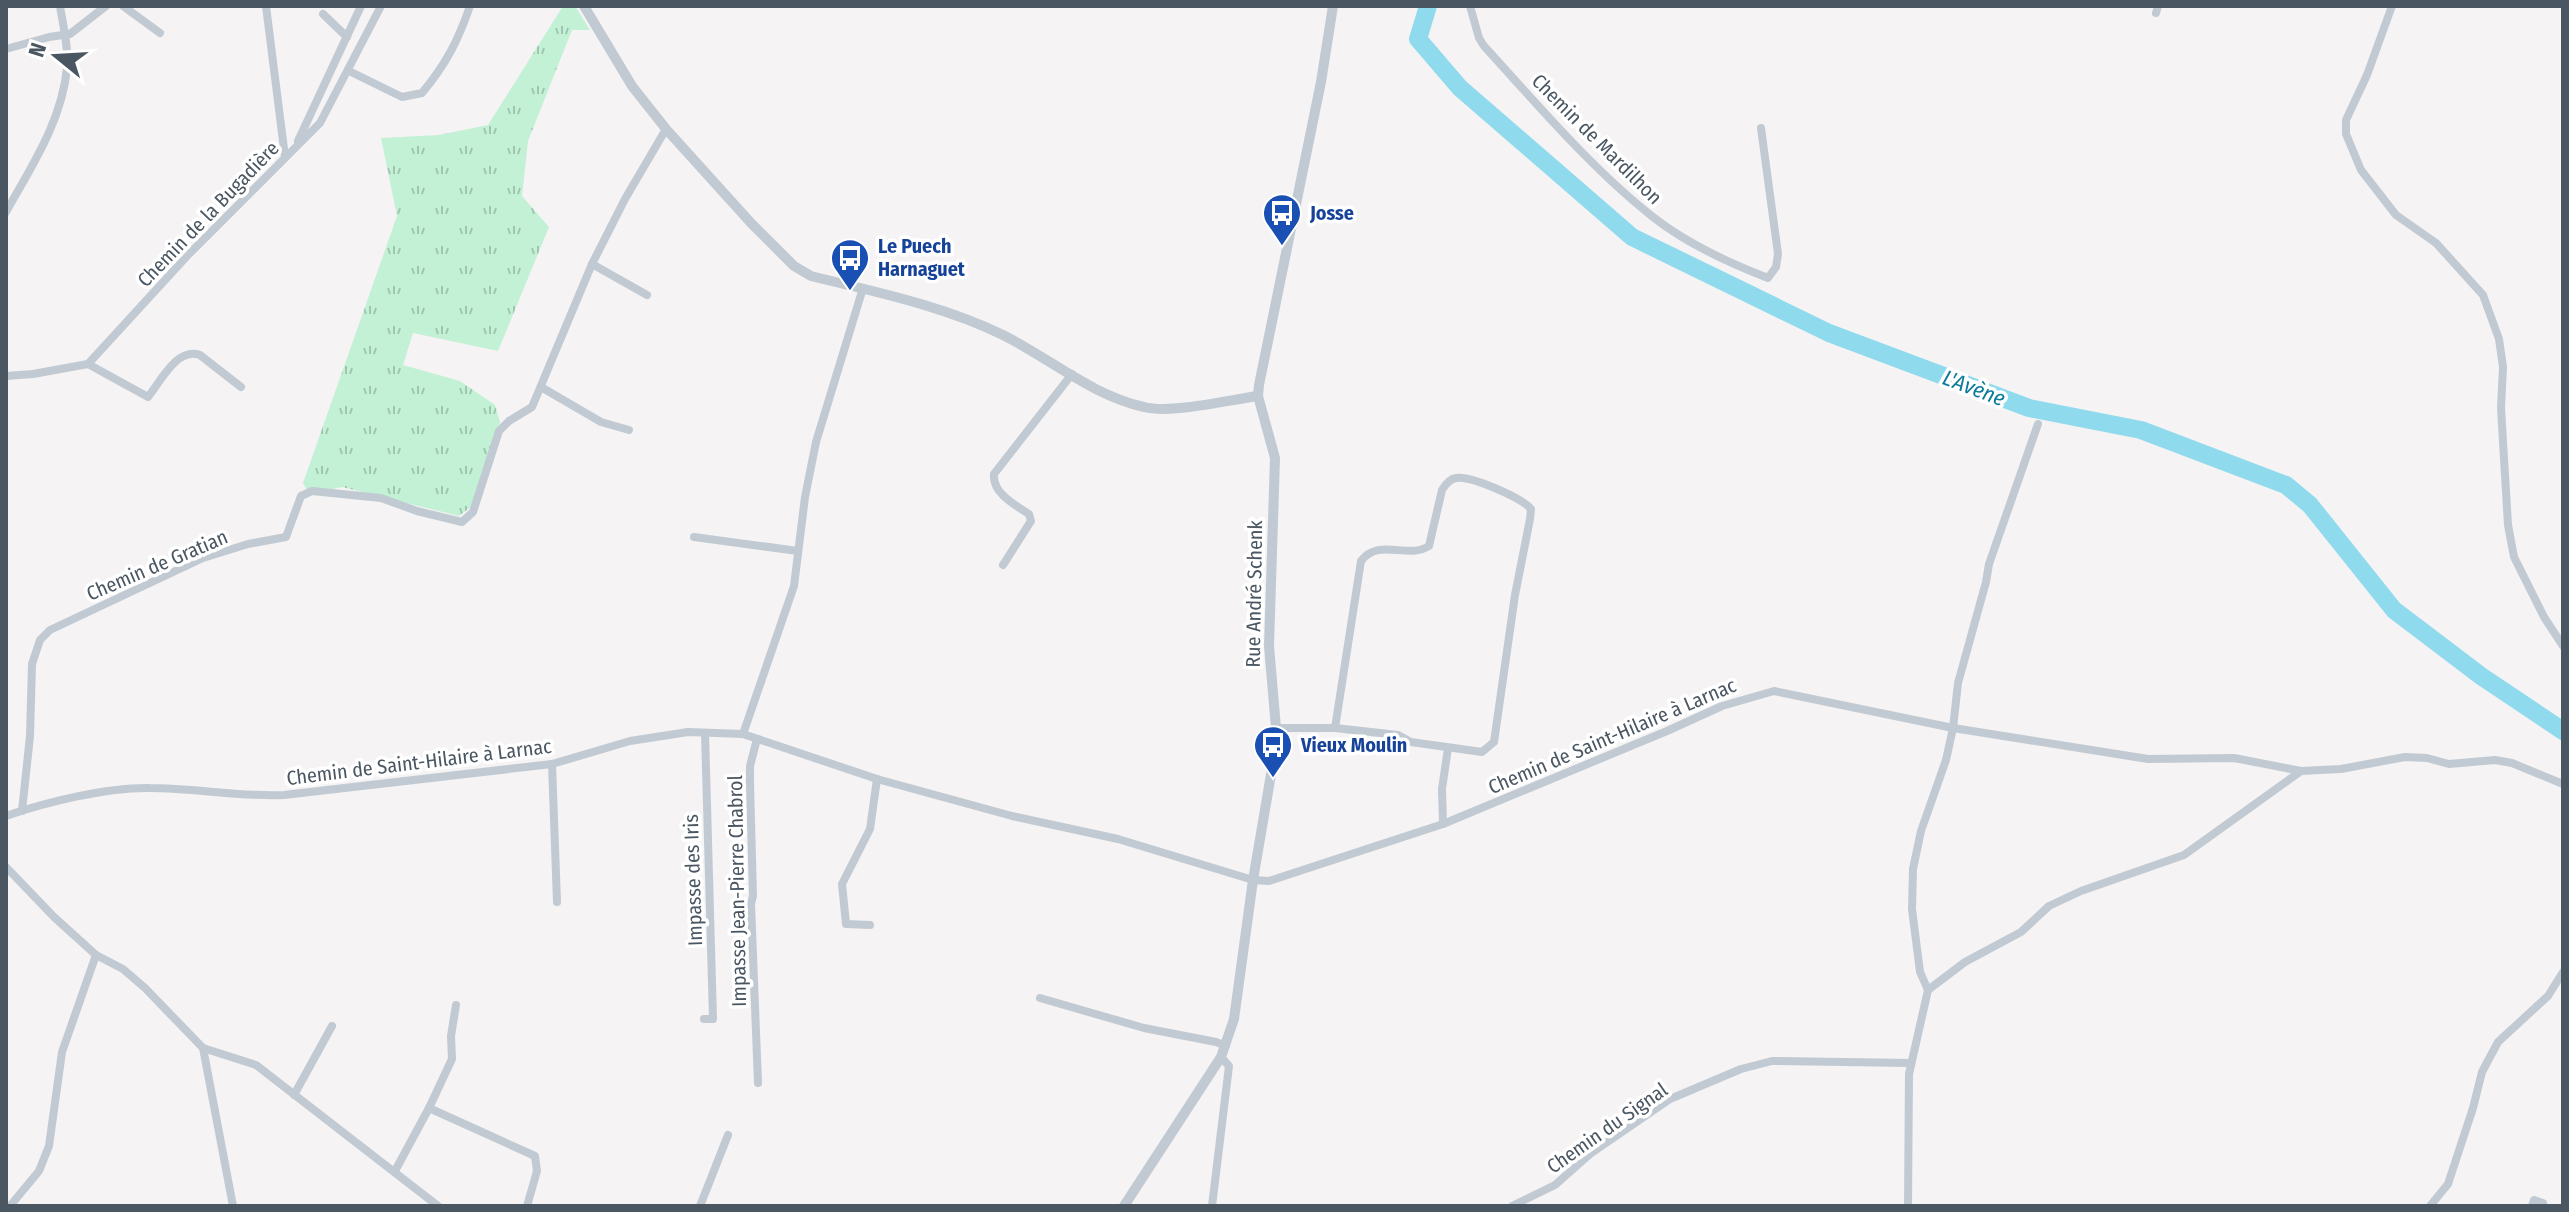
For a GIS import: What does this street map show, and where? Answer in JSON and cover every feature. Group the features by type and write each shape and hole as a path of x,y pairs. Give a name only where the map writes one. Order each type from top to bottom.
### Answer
{"street":[{"path":"6,212 46,138 60,102 67,66 60,6"},
{"path":"6,49 49,37 65,36 106,6"},
{"path":"123,6 160,33"},
{"path":"266,6 285,157"},
{"path":"297,146 361,6"},
{"name":"Chemin de la Bugadière","path":"88,364 187,256 320,123 381,6"},
{"path":"349,71 402,97 422,93 444,67 470,6"},
{"path":"584,6 632,86 666,129 751,223 794,266 811,276 958,316 1003,335 1109,395 1146,408 1163,409 1258,396"},
{"name":"Rue André Schenk","path":"1124,1206 1223,1052 1234,1019 1276,728 1269,646 1275,458 1258,396 1321,82 1333,6"},
{"name":"Chemin de Mardilhon","path":"1470,6 1484,46 1618,185 1677,233 1768,278 1776,267 1778,254 1761,128"},
{"path":"2392,6 2367,75 2346,120 2346,134 2361,170 2396,215 2436,243 2483,295 2499,339 2503,367 2502,423 2508,525 2514,557 2544,617 2563,646"},
{"path":"323,14 347,37"},
{"name":"Chemin de Gratian","path":"22,811 30,736 32,664 40,640 50,630 203,558 248,544 286,537 301,496 312,491 381,498 462,522 473,512 499,431 532,407 592,264 666,129"},
{"path":"592,264 647,295"},
{"path":"743,734 794,586 805,497 816,442 863,288"},
{"path":"6,376 88,364 148,397 181,355 192,352 241,387"},
{"path":"1003,565 1031,521 1029,514 999,490 993,482 994,474 1072,374"},
{"path":"541,387 601,422 629,430"},
{"path":"1908,1206 1911,1063 1928,990 1920,972 1912,909 1913,869 1921,831 1946,760 1958,683 1989,564 2038,424"},
{"path":"1276,728 1335,728 1398,735 1411,742 1482,752 1494,742 1531,509 1524,500 1466,478 1455,478 1442,490 1429,546 1421,551 1376,548 1368,552 1361,561 1335,728"},
{"path":"694,537 798,551"},
{"name":"Chemin de Saint-Hilaire à Larnac","path":"6,816 120,789 276,795 552,764 630,741 688,732 743,734 877,779 1012,816 1118,839 1253,880 1269,881 1443,824 1722,706 1774,691 1953,728 2148,759 2234,758 2301,771 2341,769 2405,757 2427,758 2449,764 2495,760 2512,763 2563,784"},
{"name":"Impasse des Iris","path":"704,1019 713,1019 705,733"},
{"name":"Impasse Jean-Pierre Chabrol","path":"757,739 750,766 750,783 758,1083"},
{"path":"1443,824 1442,789 1448,748"},
{"path":"552,764 557,902"},
{"path":"1928,990 1965,962 2021,932 2049,906 2081,891 2184,855 2301,771"},
{"path":"870,925 846,924 842,884 870,829 877,779"},
{"path":"6,867 96,955 123,969 145,988 203,1048 256,1065 438,1206"},
{"path":"10,1206 39,1171 49,1146 62,1052 96,955"},
{"path":"2430,1206 2448,1184 2482,1072 2498,1042 2548,996 2563,972"},
{"path":"1040,998 1223,1052 1229,1066 1212,1206"},
{"path":"395,1171 452,1059 451,1036 456,1005"},
{"path":"294,1095 332,1026"},
{"path":"757,1044 768,1043"},
{"path":"203,1048 233,1206"},
{"name":"Chemin du Signal","path":"1512,1206 1555,1185 1590,1154 1670,1099 1741,1069 1772,1061 1911,1063"},
{"path":"429,1108 535,1156 537,1171 527,1206"},
{"path":"700,1206 728,1135"},
{"path":"2532,1206 2534,1200 2543,1203"}],"green space":[{"path":"563,6 575,6 590,30 572,30 528,141 522,196 549,227 498,351 413,333 403,365 460,381 495,405 500,422 472,506 459,516 342,487 309,494 303,483 397,216 381,138 439,135 488,125"}],"waterway":[{"name":"L'Avène","path":"1428,6 1418,39 1460,88 1632,237 1829,333 2029,408 2141,430 2286,485 2310,505 2394,610 2481,676 2563,731"}],"place":[{"name":"Josse","path":"1282,247"},
{"name":"Le Puech Harnaguet","path":"850,292"},
{"name":"Vieux Moulin","path":"1273,779"}]}
